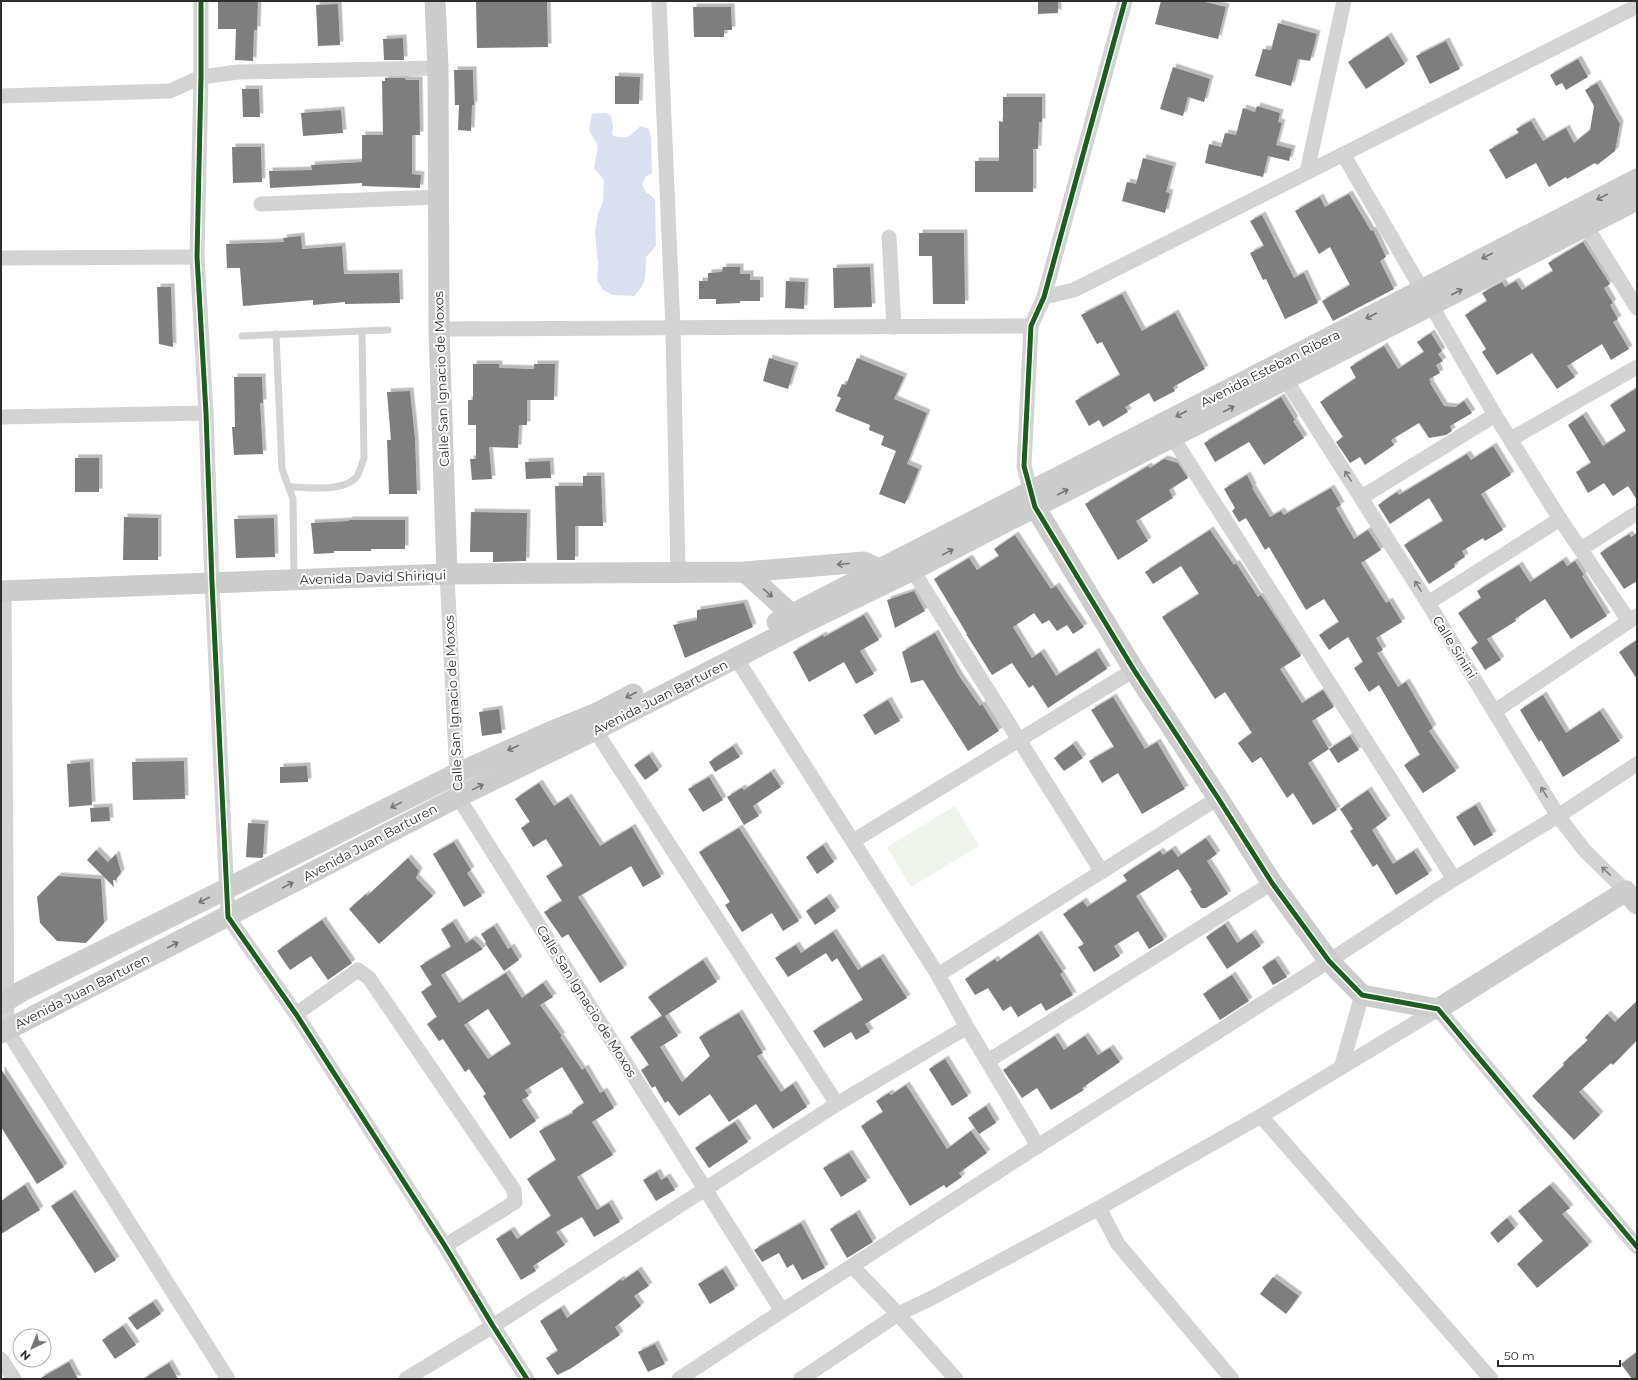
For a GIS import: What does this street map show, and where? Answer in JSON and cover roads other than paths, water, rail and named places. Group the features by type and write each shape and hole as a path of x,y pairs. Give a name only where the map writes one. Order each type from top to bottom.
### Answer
{"street":[{"path":"201,1 197,258 206,413 212,583 228,917 296,1014 445,1246 527,1379"},
{"name":"Calle San Ignacio de Moxos","path":"435,1 438,68 439,329 447,574 458,797 782,1311"},
{"path":"659,1 672,329 678,574"},
{"path":"1125,1 1044,297 1031,326 1024,466 1033,499 1134,670 1272,883 1329,961 1362,995 1438,1009 1637,1247"},
{"path":"1307,172 1344,1"},
{"path":"1044,297 1074,290 1637,6"},
{"path":"1,96 170,90 201,78 238,72 438,68"},
{"path":"1343,154 1495,415 1560,519 1633,618 1495,712"},
{"name":"Avenida Esteban Ribera","path":"1033,499 1173,438 1286,380 1426,298 1637,179"},
{"path":"261,204 438,197"},
{"name":"Avenida Esteban Ribera","path":"908,564 1426,298 1586,226 1637,200"},
{"path":"1586,226 1637,308"},
{"path":"889,237 894,327"},
{"path":"1,258 197,258"},
{"path":"439,329 1031,326"},
{"path":"1511,439 1637,367"},
{"name":"Calle Sinini","path":"1286,380 1362,497 1562,821 1585,851 1632,894"},
{"path":"1,416 206,413"},
{"path":"1362,497 1495,415"},
{"path":"1173,438 1454,879"},
{"path":"1581,549 1637,513"},
{"path":"1428,603 1560,519"},
{"name":"Avenida David Shiriqui","path":"3,592 447,574 678,574 745,572 864,562 882,576"},
{"path":"908,564 1102,872"},
{"name":"Avenida Juan Barturen","path":"4,1002 22,991 456,774 550,732 597,713 796,619 908,564"},
{"path":"745,572 796,619"},
{"path":"3,592 4,1031 228,1379"},
{"name":"Avenida Juan Barturen","path":"4,1031 228,917 458,797 595,730 736,658 796,619"},
{"path":"736,658 938,975 966,1027 988,1061 1038,1146"},
{"path":"853,841 1134,670"},
{"path":"595,730 837,1104"},
{"path":"679,1379 782,1311 1329,961 1454,879 1562,821 1637,764"},
{"path":"938,975 1218,798"},
{"path":"988,1061 1272,883"},
{"path":"801,1379 898,1314 930,1299 1099,1208 1261,1116 1632,894"},
{"path":"296,1014 358,970 368,978 514,1190 515,1202 445,1246"},
{"path":"1341,1068 1362,995"},
{"path":"406,1379 493,1326 837,1104 966,1027"},
{"path":"1261,1116 1490,1379"},
{"path":"1099,1208 1118,1244 1232,1379"},
{"path":"852,1266 898,1314 956,1379"},
{"path":"1,1359 14,1379"}],"lane":[{"path":"242,336 388,330"},
{"path":"289,487 336,488 345,485 357,476 364,458 362,331"},
{"path":"276,334 282,469 293,499 294,580"}],"water":[{"path":"606,113 611,116 613,127 612,135 625,137 634,133 640,126 649,129 651,138 652,173 645,177 642,185 646,192 655,199 656,246 646,257 644,283 634,296 613,295 603,290 597,280 598,263 595,232 598,214 603,201 604,180 594,168 598,146 589,130 592,114"}]}
